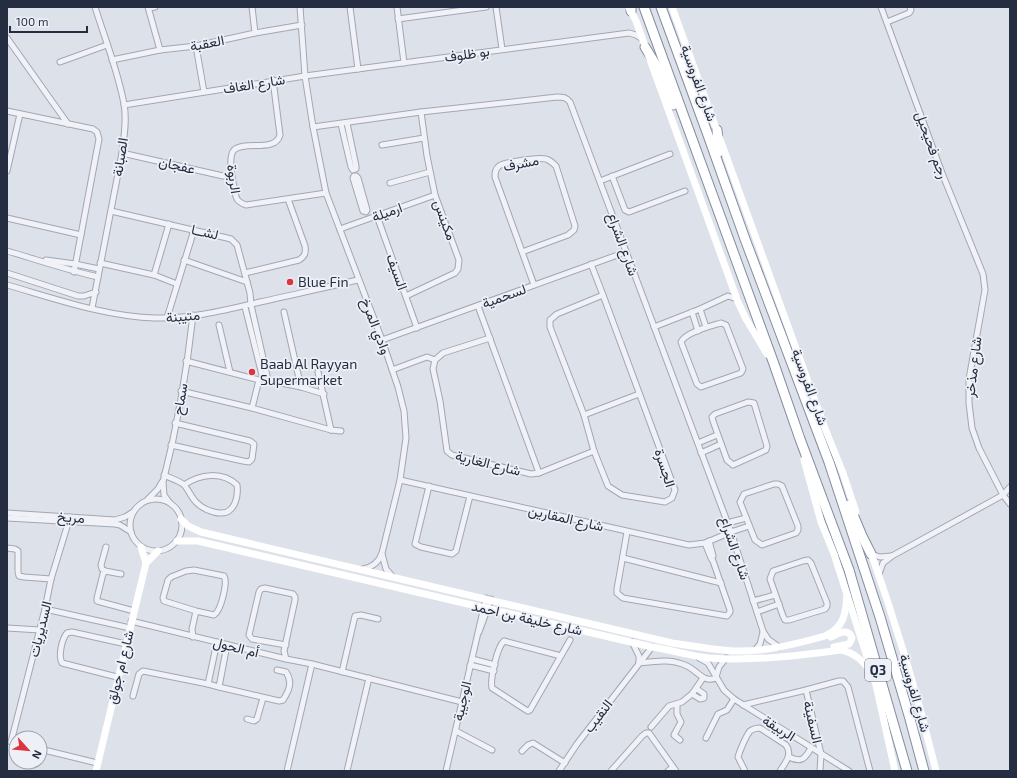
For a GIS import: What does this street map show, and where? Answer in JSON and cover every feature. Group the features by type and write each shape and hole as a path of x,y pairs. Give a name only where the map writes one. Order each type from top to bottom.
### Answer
{"highway":[{"name":"شارع الفروسية","path":"644,7 800,439 849,570 907,771"},
{"name":"شارع الفروسية","path":"661,7 745,239 830,462 880,617 924,771"},
{"path":"666,7 674,41"},
{"path":"643,42 656,65 682,124 692,139"},
{"path":"716,130 719,152 742,219 745,239"},
{"path":"830,462 871,554"}],"street":[{"name":"الصبانة","path":"92,308 122,153 124,129 124,105 112,60 95,7"},
{"path":"155,7 148,8 160,50"},
{"path":"252,7 255,33"},
{"name":"وادي المرخ","path":"300,7 305,76 326,193 382,340 402,399 406,422 406,438 400,480 382,553 376,564 359,570"},
{"path":"350,7 358,69"},
{"path":"397,7 404,62"},
{"path":"398,19 486,7"},
{"path":"496,7 502,50"},
{"name":"شارع الفروسية","path":"672,7 879,575 916,693 936,771"},
{"name":"رجم فحيحيل","path":"882,7 942,173 985,282"},
{"path":"887,22 909,13 911,10 910,7"},
{"name":"شارع الفروسية","path":"630,8 737,299 746,319 774,364"},
{"path":"636,21 634,28 629,33 636,35 643,42"},
{"name":"العقبة","path":"112,60 160,50 196,46 255,33 302,26"},
{"name":"بو ظلوف","path":"305,76 629,33"},
{"path":"7,38 68,124"},
{"path":"60,62 107,45"},
{"name":"شارع الغاف","path":"196,46 204,92"},
{"name":"شارع الغاف","path":"124,105 305,76"},
{"name":"الربوة","path":"273,80 280,134 279,139 276,142 268,144 239,147 233,151 232,175 236,199 240,203 246,205 326,193"},
{"name":"شارع الشراع","path":"313,127 421,112 557,97 567,98 572,107 600,181 731,532 762,631 771,642 779,647"},
{"path":"7,111 93,129 98,135 99,139 74,272"},
{"name":"مكينس","path":"406,296 455,273 458,269 459,260 435,195 424,138 421,112"},
{"path":"7,171 20,114"},
{"path":"341,124 345,142 351,156 351,141 347,123"},
{"path":"382,144 424,138"},
{"path":"345,142 351,141"},
{"name":"عفجان","path":"122,153 223,176 232,175"},
{"path":"600,181 670,154"},
{"name":"مشرف","path":"522,252 568,235 574,230 575,226 556,166 550,160 546,159 504,164 497,168 495,172 495,177 522,252 534,285"},
{"path":"390,183 430,172"},
{"path":"612,176 625,210 629,212 684,191"},
{"path":"358,188 364,212 366,212 369,219"},
{"name":"ارميلة","path":"340,230 435,195"},
{"path":"245,273 299,260 304,257 306,253 305,246 288,199"},
{"name":"لشــا","path":"111,211 231,239 238,245 250,293 263,380"},
{"name":"السيف","path":"377,216 418,328"},
{"path":"7,218 81,235"},
{"path":"154,275 169,224"},
{"path":"167,318 194,230"},
{"path":"7,251 74,272 98,277"},
{"name":"لسحمية","path":"382,340 626,252"},
{"path":"35,259 75,264 99,269"},
{"path":"184,260 247,282"},
{"path":"100,263 154,275 177,284"},
{"name":"الجسرة","path":"591,264 603,295 675,490 672,498 665,502 622,496 608,486 594,451 584,415 550,327 550,320 557,314 603,295"},
{"path":"7,274 78,296 84,296 96,292"},
{"name":"متيبنة","path":"7,285 92,308 134,316 167,318 245,307 358,280"},
{"name":"شارع مذخر","path":"985,282 969,379 969,403 972,428 979,448 1003,495 1010,504"},
{"path":"728,296 732,285"},
{"path":"654,327 728,296 737,299"},
{"name":"شارع الغارية","path":"434,360 433,369 440,401 447,451 452,455 531,474 539,473 478,306"},
{"path":"245,307 263,380 252,408"},
{"path":"700,309 706,327"},
{"path":"284,312 301,387"},
{"path":"692,312 698,331"},
{"name":"سماح","path":"168,502 164,495 163,482 181,391 193,315"},
{"path":"721,323 726,325 743,370 741,373 701,387 697,384 682,342 684,337 706,327 721,323"},
{"path":"218,325 230,372"},
{"path":"392,370 427,357 434,360 443,353 490,338"},
{"path":"186,361 263,380 301,387 324,394"},
{"path":"318,372 324,394 330,430"},
{"path":"181,391 252,408 330,430 341,430"},
{"path":"584,415 639,394"},
{"path":"748,402 754,403 767,442 766,450 733,465 727,460 721,444 712,417 715,414 748,402"},
{"path":"171,445 243,461 249,462 252,459 254,444 250,441 175,423"},
{"path":"698,443 717,435"},
{"name":"شارع الفروسية","path":"800,439 816,507 847,595 872,673 895,771"},
{"path":"701,453 721,444"},
{"path":"539,473 594,451"},
{"path":"164,476 184,485 196,502 204,509 212,511 225,512 231,510 238,491 237,485 230,479 215,476 201,476 184,485"},
{"name":"شارع المقارين","path":"400,480 689,545 707,542 748,526"},
{"path":"147,500 163,482"},
{"path":"774,484 782,486 798,530 796,533 762,545 755,540 748,526 740,502 744,494 774,484"},
{"path":"429,486 415,544 421,547 452,554 456,552 470,496"},
{"path":"879,575 883,563 892,556 1003,495 1010,488"},
{"path":"141,547 146,562 158,551 170,547 181,533 181,519 178,511 168,502 156,498 139,504 133,511 130,519 130,532 134,540 141,547 158,551"},
{"name":"مريخ","path":"7,518 115,520 125,517 133,511"},
{"name":"مريخ","path":"7,513 115,524 120,525 130,532"},
{"path":"727,523 746,518"},
{"name":"شارع خليفة بن احمد","path":"181,519 188,526 201,532 672,643 704,648 735,651 755,650 779,647 834,632 842,622 846,610 847,595"},
{"name":"السديريات","path":"14,730 46,609 51,579 70,520"},
{"path":"629,532 617,594 623,598 725,617 729,614 730,610 707,542"},
{"name":"شارع خليفة بن احمد","path":"176,540 198,541 696,656 726,658 788,657 841,650 857,656 872,673"},
{"path":"106,546 101,565 102,569 121,574"},
{"path":"7,548 18,551 18,572 20,576 51,579"},
{"path":"382,553 386,569 393,577"},
{"path":"871,554 880,557 892,556"},
{"path":"623,558 721,583"},
{"path":"803,560 808,560 811,563 828,606 825,610 785,620 775,595 770,579 774,571 803,560"},
{"name":"شارع ام جولق","path":"96,771 117,677 146,562"},
{"path":"194,570 224,576 226,581 220,610 214,615 196,611 164,601 163,598 168,580 171,577 194,570"},
{"path":"105,571 98,592 98,601 134,611"},
{"path":"286,645 252,639 249,635 261,589 265,588 286,592 293,594 295,597 286,645 284,652 286,659"},
{"path":"753,601 775,595"},
{"name":"الوجيبة","path":"446,771 478,630 488,599"},
{"path":"757,612 778,604"},
{"name":"أم الحول","path":"46,609 193,636 462,702"},
{"path":"193,636 192,629 196,611"},
{"path":"342,672 355,616 361,615 378,619"},
{"path":"7,628 40,630"},
{"path":"755,650 762,640 762,631"},
{"path":"117,677 62,663 60,656 64,636 72,632 126,644"},
{"path":"810,639 825,640 843,632 851,635 851,641 847,645 826,649 815,654"},
{"path":"561,656 504,641 501,645 495,665 491,682 492,688 528,711 561,656 570,640"},
{"path":"208,684 217,642"},
{"path":"631,642 639,656 639,663 671,661 690,668 704,678 710,680 716,678 719,667 726,658"},
{"path":"219,687 227,645"},
{"name":"النقيب","path":"560,771 592,723 652,647"},
{"name":"الربيقة","path":"696,656 708,664 724,690 734,699 849,771"},
{"path":"472,660 495,665"},
{"path":"287,771 312,664"},
{"path":"470,665 494,670"},
{"path":"133,696 139,674 143,671 208,684 279,701 283,700 287,694 291,681 286,672 277,670"},
{"path":"347,771 369,678"},
{"path":"651,727 670,706 682,702 692,694 704,678"},
{"path":"806,690 839,681 846,683 870,771"},
{"path":"692,694 700,699 704,698 704,694 697,688"},
{"name":"السفينة","path":"743,705 806,690 821,754 820,771"},
{"path":"247,719 254,721 257,719 263,698"},
{"path":"706,738 718,714 727,710 734,699"},
{"path":"677,704 677,716 681,722 674,735 680,740"},
{"path":"745,771 738,757 751,731 755,728 760,728 786,745 789,749 789,757 780,771"},
{"path":"456,731 492,750"},
{"path":"611,771 646,733 649,733 674,769 668,771"},
{"path":"522,751 528,745 533,743 564,763"},
{"path":"789,757 799,760 804,758 811,748"},
{"path":"48,751 97,763"}],"place":[{"name":"Blue Fin","path":"290,282"},
{"name":"Baab Al Rayyan Supermarket","path":"252,372"}]}
